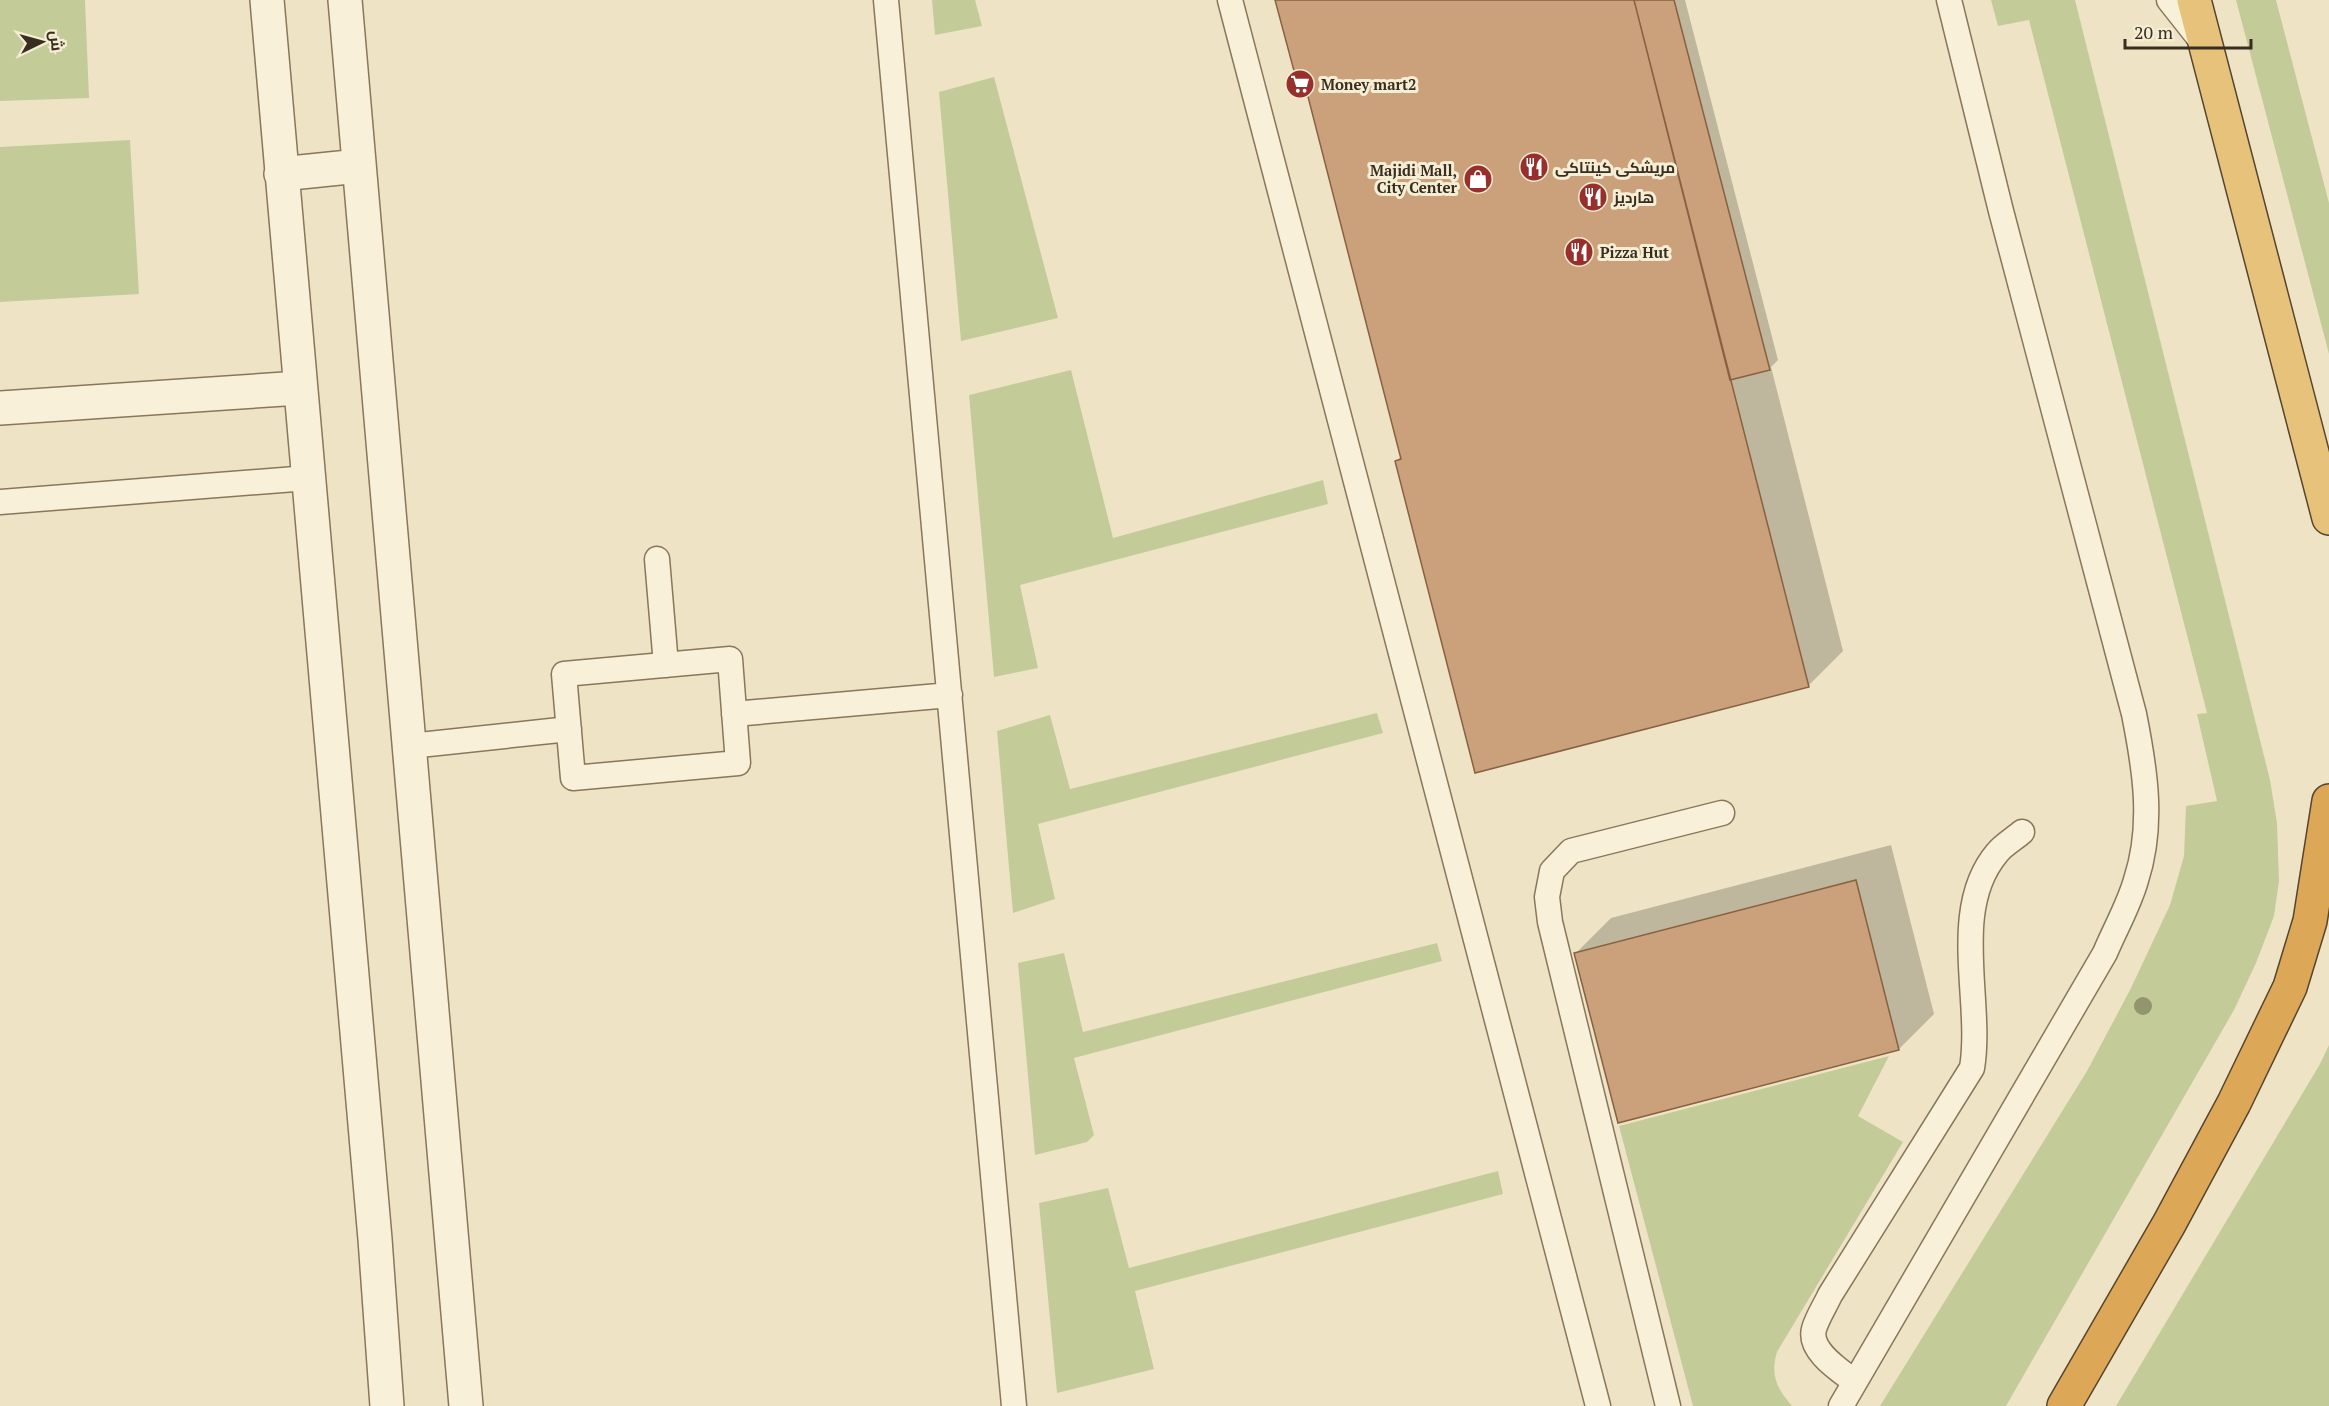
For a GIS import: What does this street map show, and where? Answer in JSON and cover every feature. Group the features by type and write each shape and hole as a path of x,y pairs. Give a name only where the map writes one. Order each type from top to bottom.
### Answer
{"highway":[{"path":"2194,0 2329,518"},
{"path":"2064,1406 2169,1224 2234,1103 2290,987 2310,921 2329,801"}],"street":[{"path":"267,0 375,1239 387,1406"},
{"path":"345,0 466,1406"},
{"path":"281,174 359,166"},
{"path":"0,408 300,388"}],"lane":[{"path":"886,0 1014,1406"},
{"path":"1230,0 1598,1406"},
{"path":"1841,1406 2105,953 2136,881 2145,845 2146,795 2134,714 1998,200 1949,0"},
{"path":"2169,0 2205,46"},
{"path":"0,502 308,478"},
{"path":"657,559 666,665"},
{"path":"730,659 734,714 738,764 573,778 564,674 730,659"},
{"path":"734,714 950,695"},
{"path":"410,746 569,729"},
{"path":"1668,1406 1550,922 1547,897 1552,871 1571,851 1722,813"},
{"path":"1856,1382 1832,1365 1814,1342 1813,1330 1830,1295 1972,1068 1974,1026 1969,948 1978,884 1997,852 2022,832"}],"green space":[{"path":"0,0 85,0 89,98 0,101"},
{"path":"932,0 975,0 982,26 935,35"},
{"path":"1991,0 2075,0 2270,780 2277,823 2279,881 2274,916 2256,963 2234,1010 2006,1406 1880,1406 2087,1071 2130,990 2170,905 2184,856 2186,806 2217,801 2197,714 2207,713 2029,20 1998,26"},
{"path":"2236,0 2276,0 2329,203 2329,354"},
{"path":"994,77 1058,318 961,341 939,92"},
{"path":"130,140 139,294 0,302 0,147"},
{"path":"1071,370 1113,538 1323,480 1328,504 1020,585 1038,668 994,677 969,395"},
{"path":"1377,713 1383,733 1038,824 1055,899 1013,913 997,731 1050,715 1070,789"},
{"path":"1437,943 1442,961 1074,1058 1094,1135 1087,1142 1035,1155 1018,963 1064,953 1083,1032"},
{"path":"2329,1045 2329,1406 2116,1406 2320,1064"},
{"path":"1889,1056 1858,1116 1903,1142 1777,1352 1774,1368 1776,1381 1782,1394 1792,1406 1693,1406 1619,1126"},
{"path":"1498,1171 1503,1194 1135,1291 1154,1369 1057,1393 1039,1203 1108,1188 1129,1268"}],"building":[{"path":"1275,0 1634,0 1809,687 1475,773 1395,461 1401,459 1304,81 1297,82"},
{"path":"1634,0 1674,0 1770,370 1730,380"},
{"path":"1856,880 1899,1050 1618,1123 1574,953"}],"place":[{"name":"Money mart2","path":"1300,84"},
{"name":"مریشکی کینتاکی","path":"1534,167"},
{"name":"Majidi Mall, City Center","path":"1478,179"},
{"name":"هاردیز","path":"1593,197"},
{"name":"Pizza Hut","path":"1579,252"}]}
